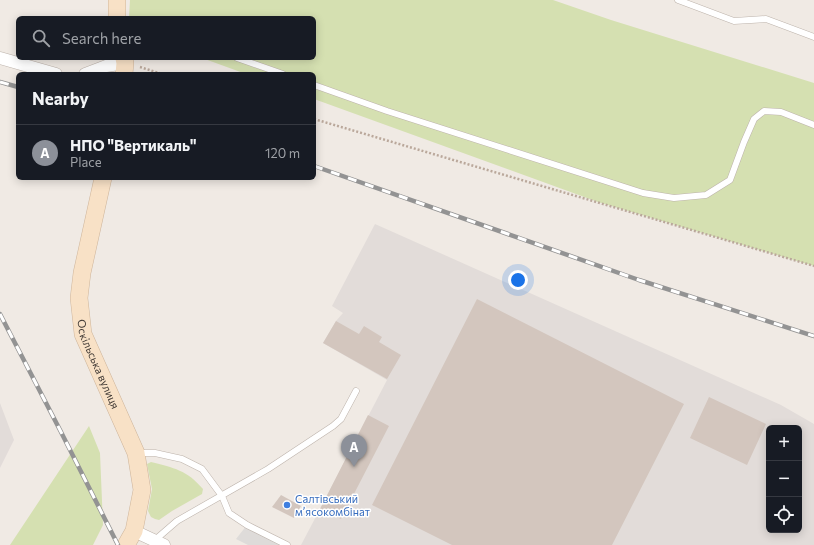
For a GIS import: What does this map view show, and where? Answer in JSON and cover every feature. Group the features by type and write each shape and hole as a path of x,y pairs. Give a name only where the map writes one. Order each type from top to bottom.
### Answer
{"main road":[{"name":"Оскільська вулиця","path":"103,180 82,273 79,298 83,334 136,453 142,490 130,538"}],"street":[{"path":"0,58 49,72"},
{"path":"90,72 106,66 124,65"},
{"path":"130,538 159,543"}],"lane":[{"path":"678,0 734,21 766,19 814,37"},
{"path":"243,60 277,72"},
{"path":"316,86 387,111 643,193 674,198 706,195 730,180 754,119 764,111 781,112 814,124"},
{"path":"159,543 177,521 268,470 333,426 341,419 356,390"},
{"path":"136,453 155,453 182,459 202,470 222,496 229,513 247,525 287,545"}],"path":[{"path":"124,65 154,72"},
{"path":"316,120 814,266"}],"shaded area":[{"path":"375,224 781,405 814,424 814,545 301,545 387,380 323,343 336,321 343,313 332,306"},
{"path":"0,403 14,440 0,468"},
{"path":"247,525 281,542 279,545 248,545 236,539"}],"green space":[{"path":"130,0 553,0 611,20 814,83 814,266 598,202 316,100 316,72 240,72 208,60 316,60 316,16 129,16"},
{"path":"89,426 100,453 103,525 93,545 10,545"},
{"path":"151,462 173,468 186,474 203,489 202,494 159,520 151,517 148,511 152,489 147,464"}],"building":[{"path":"477,299 684,404 612,545 452,545 372,505"},
{"path":"336,321 359,334 364,326 382,337 379,342 401,355 387,379 323,343"},
{"path":"709,397 766,424 747,465 690,438"},
{"path":"368,415 389,426 341,519 320,509"},
{"path":"281,495 301,506 294,518 272,507"}],"railway":[{"path":"0,82 16,86"},
{"path":"316,167 639,280 814,336"},
{"path":"0,314 118,545"}],"place":[{"name":"НПО \"Вертикаль\"","path":"354,467"},
{"name":"Салтівський мʼясокомбінат","path":"287,505"}]}
